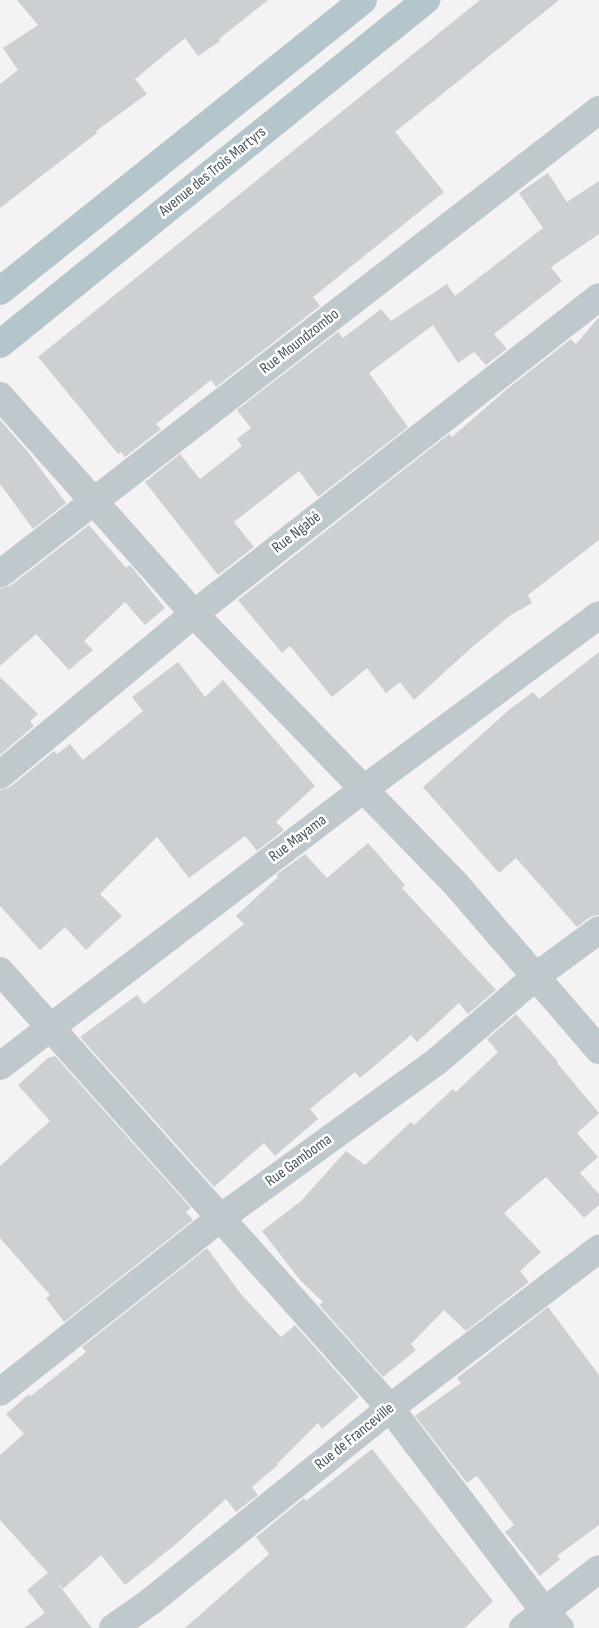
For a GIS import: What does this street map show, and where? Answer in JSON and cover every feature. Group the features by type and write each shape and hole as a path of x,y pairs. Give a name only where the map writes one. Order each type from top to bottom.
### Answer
{"main road":[{"path":"0,290 363,0"},
{"name":"Avenue des Trois Martyrs","path":"0,344 426,0"}],"street":[{"name":"Rue Moundzombo","path":"0,574 595,122"},
{"name":"Rue Ngabé","path":"0,775 194,614 599,297"},
{"path":"0,396 194,614 454,882 599,1050"},
{"name":"Rue Mayama","path":"0,1066 364,789 599,615"},
{"name":"Rue Gamboma","path":"0,1392 219,1219 436,1062 535,977 599,930"},
{"path":"0,970 219,1219 390,1408 552,1620"},
{"name":"Rue de Franceville","path":"113,1628 150,1602 390,1408 599,1249"},
{"path":"523,1628 552,1620 599,1569"}],"building":[{"path":"17,0 268,0 219,39 220,41 198,56 185,38 135,79 147,94 96,131 97,133 0,208 0,84 18,70 3,48 38,25"},
{"path":"480,0 559,0 395,132 444,192 313,297 320,306 216,387 211,380 156,424 161,429 125,457 121,452 118,454 38,357"},
{"path":"548,173 567,202 599,181 599,234 551,267 562,281 494,334 507,349 486,365 474,352 458,363 433,325 369,373 408,427 318,497 299,471 234,522 254,547 218,575 145,482 180,454 200,479 242,446 237,439 251,428 237,410 338,332 343,338 381,309 391,321 447,284 455,296 543,228 519,193"},
{"path":"599,317 599,540 528,595 532,603 511,615 471,648 414,700 400,682 386,693 367,668 332,697 290,646 282,653 238,600 449,434 452,437 507,389 571,339 576,344"},
{"path":"0,420 28,452 66,503 33,529 0,484"},
{"path":"89,525 126,568 130,565 165,608 145,625 125,602 84,641 93,650 69,670 36,634 0,666 0,589 10,586"},
{"path":"599,652 599,915 590,917 577,927 516,858 499,873 423,787 510,709 533,692 539,699"},
{"path":"178,662 205,697 223,680 315,786 276,822 284,830 257,851 245,836 189,878 157,837 100,894 122,916 86,950 65,927 40,950 0,906 0,790 10,787 54,751 57,754 70,744 83,760 143,711 132,697"},
{"path":"0,677 38,714 30,721 34,726 0,755"},
{"path":"368,843 405,885 402,888 496,990 468,1014 459,1003 417,1042 411,1035 360,1078 355,1072 310,1109 318,1119 275,1156 264,1143 214,1187 80,1037 137,995 144,1004 244,924 236,916 278,877 276,875 305,854 327,878"},
{"path":"516,1014 599,1113 577,1133 598,1157 580,1173 599,1194 599,1205 584,1218 546,1177 504,1213 541,1252 520,1271 529,1282 466,1331 444,1310 411,1344 416,1350 383,1377 319,1305 323,1302 300,1280 262,1231 301,1201 346,1151 365,1165 411,1122 414,1125 453,1089 456,1092 498,1052 487,1039"},
{"path":"55,1056 191,1208 186,1212 193,1220 64,1322 46,1298 50,1295 0,1238 0,1166 50,1121 18,1085 48,1058"},
{"path":"207,1248 240,1293 281,1337 295,1325 359,1397 322,1429 318,1423 278,1465 252,1487 258,1495 236,1512 226,1499 176,1544 125,1585 101,1555 63,1589 55,1580 92,1628 24,1628 45,1613 27,1590 48,1573 0,1520 0,1455 24,1434 6,1414 29,1394 31,1396 86,1352 82,1347"},
{"path":"548,1307 599,1375 599,1525 557,1556 560,1559 540,1576 505,1532 514,1525 477,1476 467,1483 415,1416 461,1383 457,1378"},
{"path":"372,1449 493,1601 465,1628 185,1628 269,1554 256,1537 304,1498 306,1501"}]}
